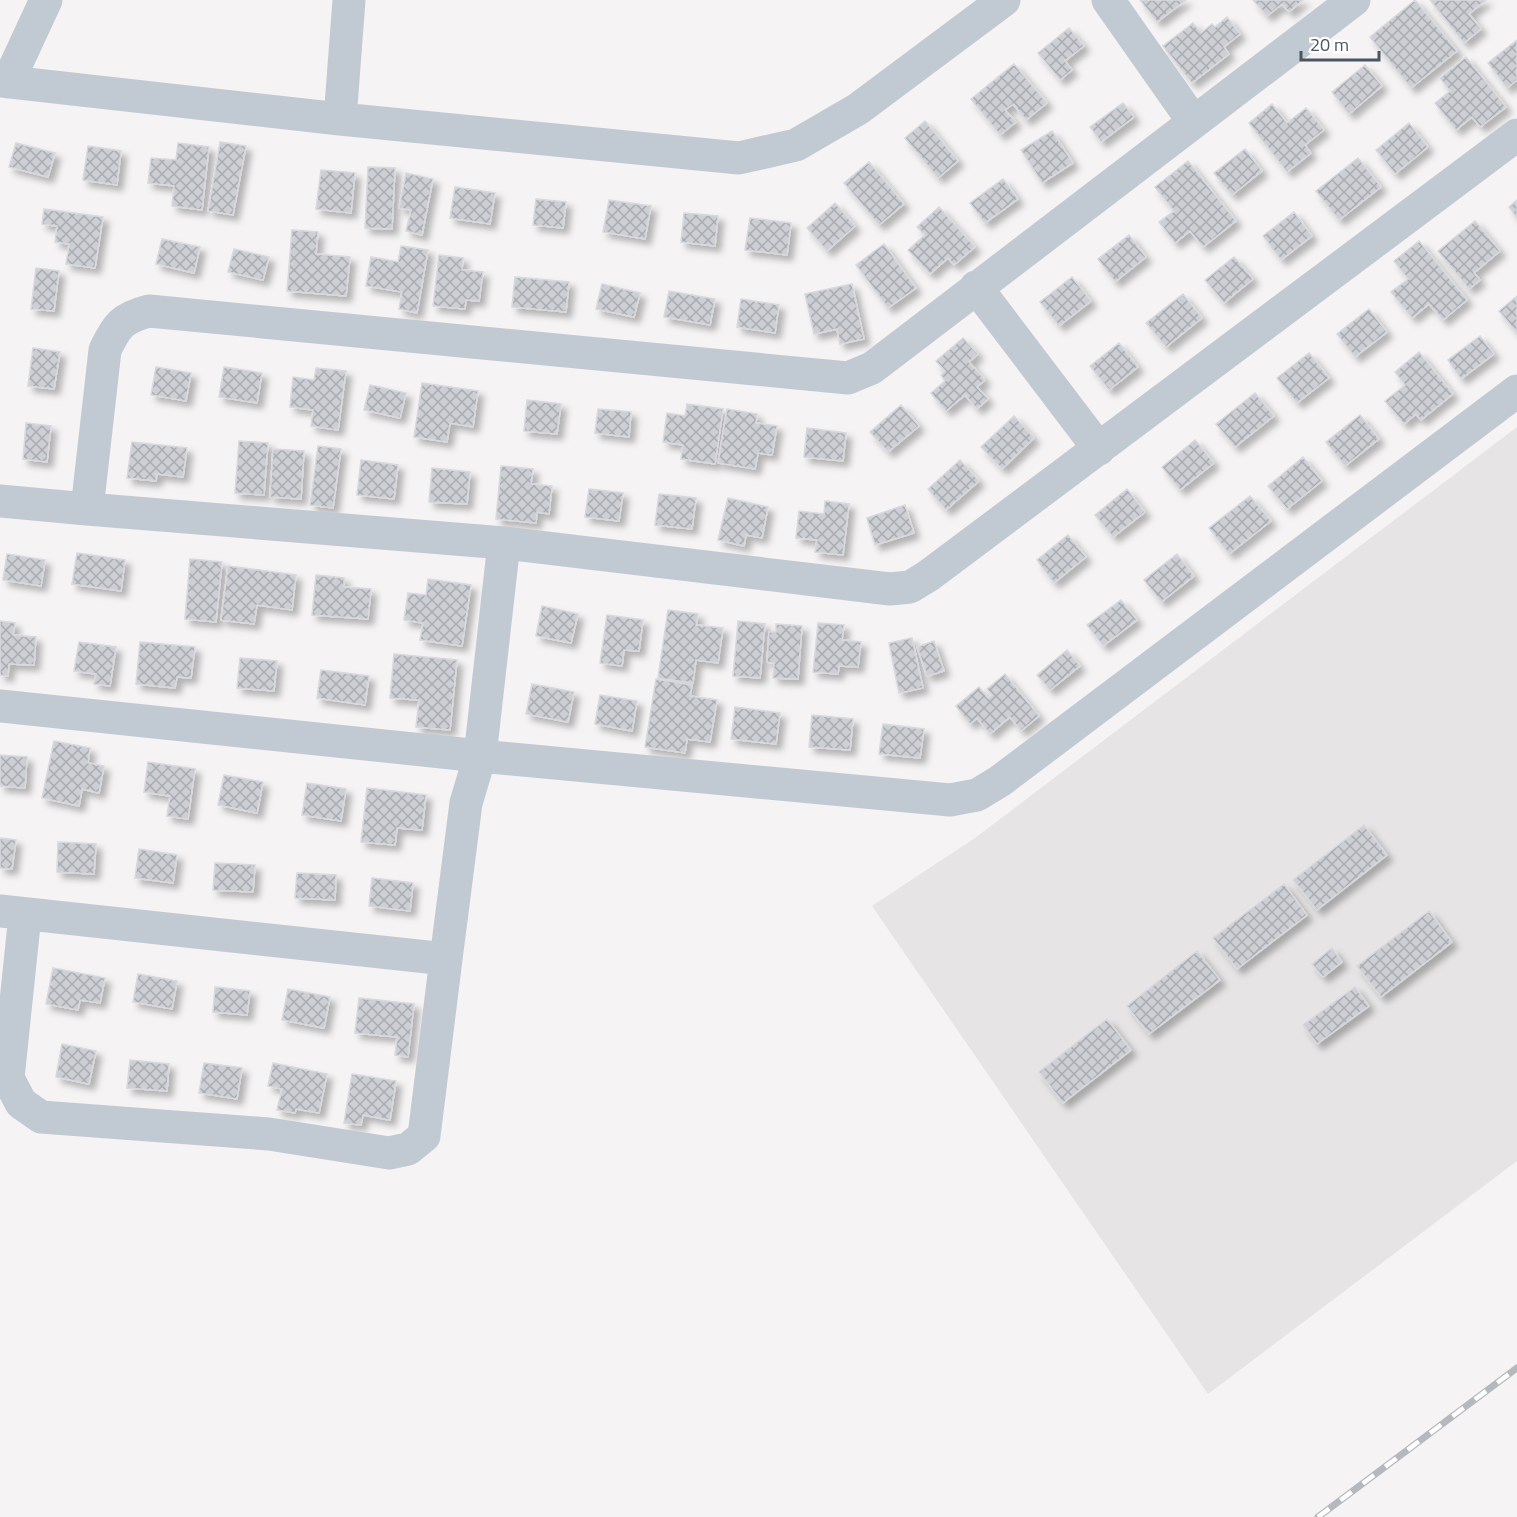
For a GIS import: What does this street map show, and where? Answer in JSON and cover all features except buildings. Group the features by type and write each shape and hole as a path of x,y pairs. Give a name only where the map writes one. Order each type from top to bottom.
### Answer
{"street":[{"path":"46,0 4,82 339,119 739,158 796,145 858,109 1004,0"},
{"path":"339,119 349,0"},
{"path":"1108,0 1193,121"},
{"path":"87,509 105,350 115,329 129,316 149,310 848,378 872,368 1354,0"},
{"path":"0,501 504,543 890,589 909,587 928,576 1099,449 1517,135"},
{"path":"976,287 1099,449"},
{"path":"0,706 480,756 950,800 977,795 1000,781 1517,391"},
{"path":"446,959 13,913 8,1078 21,1103 41,1117 269,1134 389,1153 408,1149 424,1136 466,803 480,756 504,543"}],"shaded area":[{"path":"1517,427 1517,1161 1208,1394 872,906 975,838"}],"railway":[{"path":"1318,1517 1517,1368"}]}
